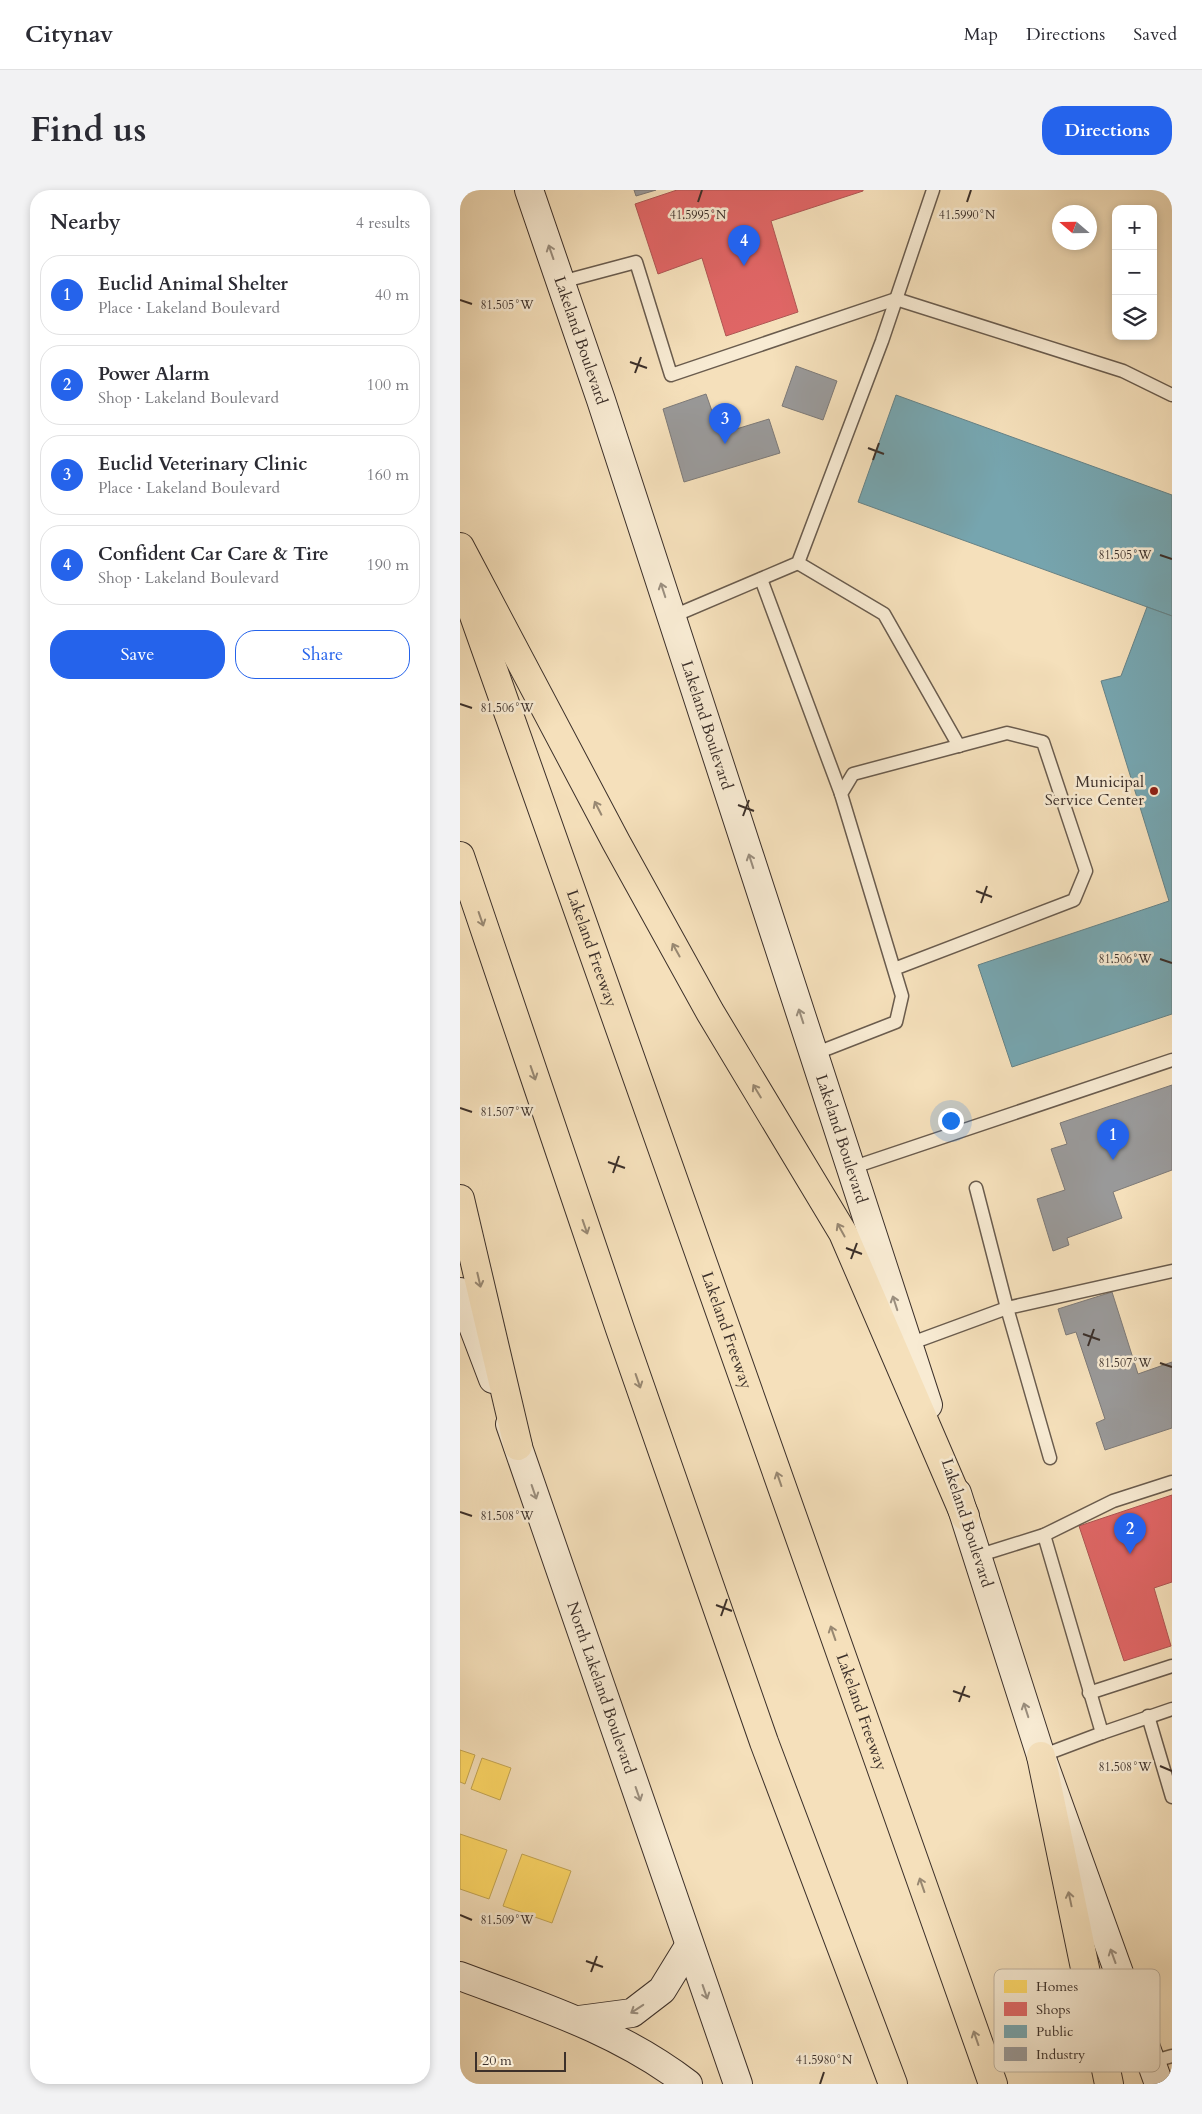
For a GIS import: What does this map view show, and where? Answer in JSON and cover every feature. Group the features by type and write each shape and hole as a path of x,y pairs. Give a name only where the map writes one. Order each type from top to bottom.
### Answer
{"highway":[{"path":"460,547 616,842 705,1003 843,1233 965,1516"},
{"name":"Lakeland Freeway","path":"460,576 993,2084"},
{"path":"460,856 617,1320 764,1742 893,2084"},
{"path":"460,1199 518,1446"},
{"path":"1041,1756 1085,1969"}],"street":[{"name":"Lakeland Boulevard","path":"530,190 909,1344 1041,1756 1123,1969"},
{"name":"North Lakeland Boulevard","path":"460,1292 518,1446 738,2084"},
{"path":"578,2020 632,2013 662,1990 689,1946"},
{"path":"460,1976 578,2020 658,2061 688,2084"}],"lane":[{"path":"671,617 798,563 896,299 933,190"},
{"path":"561,282 636,262 671,375 896,299 1122,371 1172,395"},
{"path":"798,563 884,614 959,746"},
{"path":"761,579 841,794 902,996 896,1022 814,1054"},
{"path":"841,794 853,774 1008,733 1043,742 1086,871 1074,900 894,969"},
{"path":"851,1168 1172,1060"},
{"path":"976,1188 1050,1458"},
{"path":"909,1344 1008,1308 1172,1271"},
{"path":"978,1556 1044,1535 1113,1500 1172,1482"},
{"path":"1044,1535 1102,1732"},
{"path":"1089,1693 1172,1666"},
{"path":"1041,1756 1102,1732 1172,1709"},
{"path":"1148,1716 1172,1797"}],"building: Homes":[{"path":"460,1750 475,1755 465,1784 460,1782"},
{"path":"482,1758 511,1768 500,1800 471,1789"},
{"path":"460,1834 507,1850 489,1899 460,1889"},
{"path":"522,1854 571,1871 552,1923 503,1906"}],"building: Shops":[{"path":"677,190 863,191 771,221 798,312 726,336 702,258 658,274 635,204"},
{"path":"1172,1495 1172,1582 1154,1588 1171,1646 1124,1661 1079,1526"}],"building: Public":[{"path":"896,395 1172,495 1172,616 858,502"},
{"name":"Municipal Service Center","path":"1147,607 1172,616 1172,1014 1012,1067 978,965 1169,901 1101,681 1121,676"}],"building: Industry":[{"path":"634,190 656,190 636,196"},
{"path":"796,366 837,381 823,420 782,406"},
{"path":"706,394 720,434 769,419 780,453 684,482 663,409"},
{"path":"1172,1085 1172,1170 1113,1192 1122,1218 1067,1238 1069,1245 1053,1251 1037,1199 1065,1190 1051,1149 1067,1144 1060,1123"},
{"path":"1112,1292 1138,1374 1172,1362 1172,1428 1105,1450 1096,1423 1105,1419 1076,1332 1066,1335 1058,1309"}],"place":[{"name":"Confident Car Care & Tire","path":"744,266"},
{"name":"Euclid Veterinary Clinic","path":"725,444"},
{"name":"Municipal Service Center","path":"1154,791"},
{"name":"Euclid Animal Shelter","path":"1113,1160"},
{"name":"Power Alarm","path":"1130,1554"}]}
